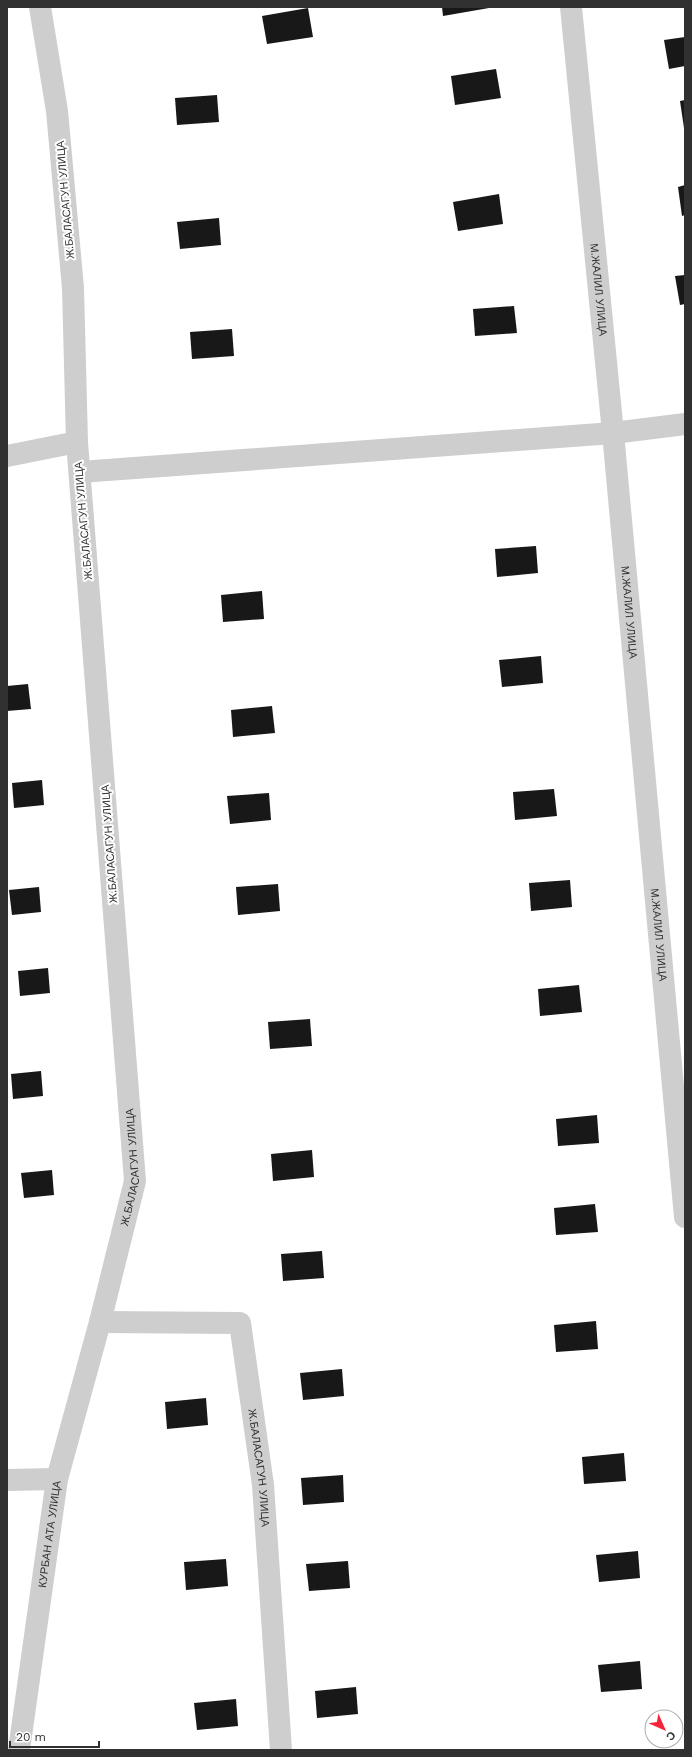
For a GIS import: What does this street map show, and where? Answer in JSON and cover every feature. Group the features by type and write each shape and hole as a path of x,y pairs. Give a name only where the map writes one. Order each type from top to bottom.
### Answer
{"street":[{"name":"Ж.БАЛАСАГУН УЛИЦА","path":"40,7 57,111 73,288 77,442 135,1181 100,1322 240,1323 263,1485 281,1750"},
{"name":"М.ЖАЛИЛ УЛИЦА","path":"571,7 613,433 685,1217"},
{"path":"80,472 613,433 685,424"},
{"path":"7,456 77,442"},
{"name":"КУРБАН АТА УЛИЦА","path":"19,1750 57,1479 100,1322"},
{"path":"7,1480 57,1479"}],"building":[{"path":"442,7 489,7 489,8 443,16"},
{"path":"308,8 313,37 267,44 262,16"},
{"path":"685,37 685,66 669,69 664,40"},
{"path":"496,69 501,98 455,105 451,76"},
{"path":"217,95 219,122 177,125 175,98"},
{"path":"685,100 685,128 684,128 680,101"},
{"path":"685,185 685,215 682,216 678,187"},
{"path":"499,194 503,224 458,231 453,202"},
{"path":"219,218 221,245 180,249 177,222"},
{"path":"685,275 685,304 680,305 675,276"},
{"path":"514,306 517,333 475,336 473,309"},
{"path":"232,329 234,356 192,359 190,332"},
{"path":"536,546 538,573 497,577 495,549"},
{"path":"262,591 264,619 223,622 221,595"},
{"path":"541,656 543,683 502,687 499,660"},
{"path":"28,684 31,709 7,711 7,686"},
{"path":"272,706 275,733 233,737 231,710"},
{"path":"42,780 44,805 14,808 12,783"},
{"path":"554,789 557,816 515,820 513,792"},
{"path":"269,793 271,820 230,824 227,796"},
{"path":"570,880 572,907 531,911 529,883"},
{"path":"278,884 280,911 238,915 236,887"},
{"path":"39,887 41,912 12,915 9,890"},
{"path":"48,968 50,993 20,996 18,971"},
{"path":"579,985 582,1012 540,1016 538,989"},
{"path":"310,1019 312,1046 270,1049 268,1022"},
{"path":"41,1071 43,1096 13,1099 11,1074"},
{"path":"597,1115 599,1143 558,1146 556,1119"},
{"path":"312,1150 314,1177 273,1181 271,1154"},
{"path":"52,1170 54,1195 24,1198 21,1173"},
{"path":"595,1204 598,1232 556,1235 554,1208"},
{"path":"322,1251 324,1278 283,1281 281,1254"},
{"path":"596,1321 598,1349 556,1352 554,1325"},
{"path":"342,1369 344,1396 303,1400 300,1373"},
{"path":"206,1398 208,1425 167,1429 165,1402"},
{"path":"624,1453 626,1481 584,1484 582,1457"},
{"path":"343,1475 344,1502 303,1505 301,1478"},
{"path":"638,1551 640,1578 599,1582 596,1555"},
{"path":"226,1559 228,1586 186,1590 184,1562"},
{"path":"348,1561 350,1588 309,1591 306,1564"},
{"path":"640,1661 642,1689 601,1692 598,1665"},
{"path":"356,1687 358,1714 317,1718 315,1691"},
{"path":"236,1699 238,1726 197,1730 194,1703"}]}
